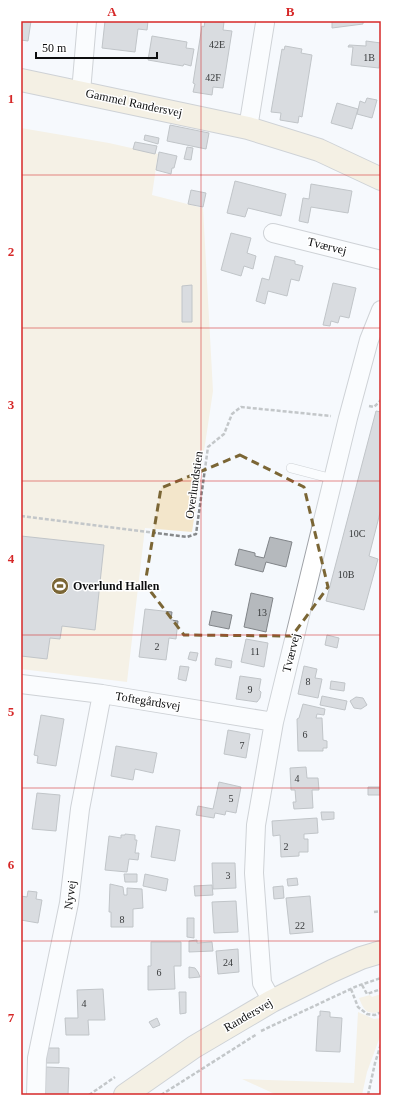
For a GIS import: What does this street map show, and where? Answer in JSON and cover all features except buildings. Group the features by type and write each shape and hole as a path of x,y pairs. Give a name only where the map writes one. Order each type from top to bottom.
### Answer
{"street":[{"path":"81,92 87,21"},
{"path":"248,128 265,23"},
{"name":"Gammel Randersvej","path":"21,80 248,128 319,150 381,179"},
{"name":"Tværvej","path":"273,233 381,260"},
{"name":"Tværvej","path":"272,1001 262,984 254,873 256,825 274,722 348,418 369,340 381,310"},
{"name":"Toftegårdsvej","path":"21,684 102,694 274,722"},
{"name":"Nyvej","path":"36,1095 37,1058 69,903 80,809 102,694"},
{"name":"Randersvej","path":"125,1095 194,1047 272,1001 332,970 381,952"}],"lane":[{"path":"291,468 333,479"}],"path":[{"name":"Overlundstien","path":"21,516 187,537 196,534 208,447 224,434 232,414 242,407 348,418"},
{"path":"374,912 381,911"},
{"path":"162,1095 261,1031 351,989 381,978"},
{"path":"362,985 366,994 381,988"},
{"path":"351,989 358,1006 367,1014 375,1015 381,1012"},
{"path":"368,1095 381,1044"}],"highlighted area":[{"path":"240,455 304,487 328,587 292,636 184,635 145,584 161,488"}],"shaded area":[{"path":"21,128 109,143 158,154 152,195 203,208 213,391 192,532 145,528 127,682 21,669"},
{"path":"381,994 380,1012 372,1013 366,1011 359,998 370,995 372,997"},
{"path":"358,1012 374,1019 381,1018 381,1034 367,1072 362,1095 277,1095 242,1079 354,1083"}],"place":[{"name":"Overlund Hallen","path":"60,586"}]}
